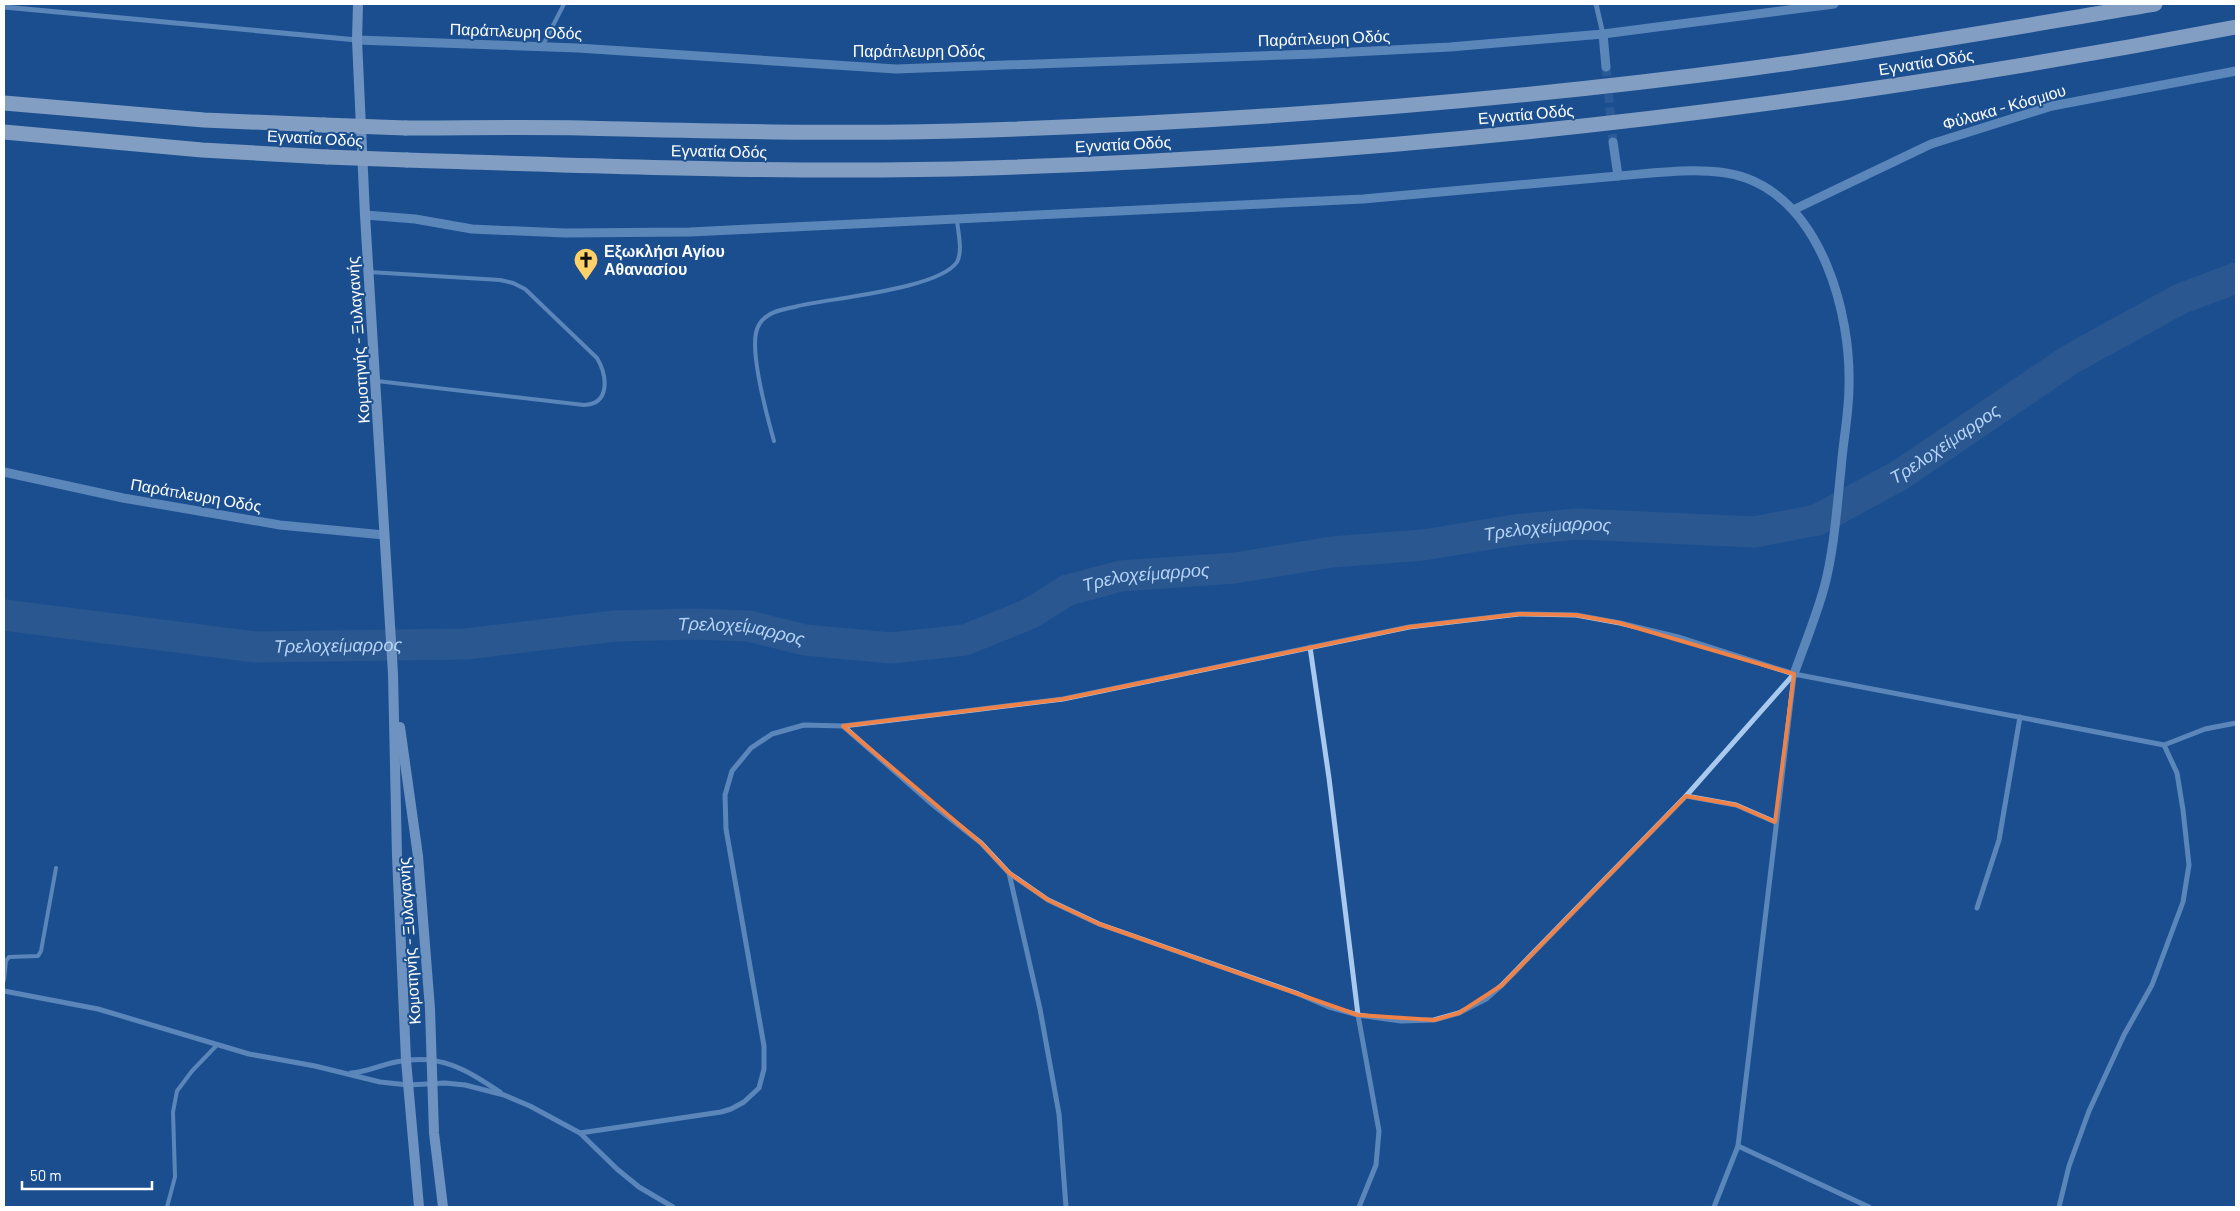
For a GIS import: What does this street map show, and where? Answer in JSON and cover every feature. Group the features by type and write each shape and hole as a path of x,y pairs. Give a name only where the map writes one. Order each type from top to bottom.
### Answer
{"highway":[{"name":"Εγνατία Οδός","path":"4,103 204,120 406,128 576,128 797,133 985,130 1183,121 1385,107 1589,87 1753,68 2155,4"},
{"name":"Εγνατία Οδός","path":"4,132 192,149 327,157 796,170 987,168 1206,158 1391,144 1593,125 1747,106 1912,83 2236,27"}],"main road":[{"name":"Κομοτηνής - Ξυλαγανής","path":"358,4 357,40 365,215 393,674 397,856 406,1060 419,1207"},
{"name":"Κομοτηνής - Ξυλαγανής","path":"393,674 418,856 430,1009 430,1060 434,1133 443,1207"}],"street":[{"path":"1596,4 1603,34 1606,67"},
{"name":"Παράπλευρη Οδός","path":"4,7 357,40 542,47 896,69 1450,47 1603,34 1834,4"},
{"name":"Φύλακα - Κόσμιου","path":"1793,210 1931,144 2052,106 2236,71"},
{"path":"1614,142 1618,176"},
{"path":"365,215 415,219 472,229 565,234 690,232 1363,199 1618,176 1724,173 1746,178 1765,188 1793,210 1817,243 1839,300 1848,341 1850,387 1837,508 1824,588 1794,674 1738,1146 1714,1207"},
{"name":"Παράπλευρη Οδός","path":"4,472 123,498 280,525 384,535"},
{"path":"580,1133 721,1112 744,1102 759,1088 764,1069 764,1046 726,829 725,795 732,771 751,748 772,734 804,726 843,726 1063,699 1409,627 1519,614 1576,615 1678,637 1794,674 2164,745 2205,730 2236,723"},
{"path":"1310,647 1329,778 1358,1016 1379,1131 1376,1165 1359,1207"},
{"path":"843,726 933,805 981,843 1008,873 1048,900 1099,924 1296,993 1329,1007 1358,1016 1402,1021 1434,1020 1459,1013 1486,999 1502,986 1686,796 1794,674"},
{"path":"1977,908 1999,840 2020,717"},
{"path":"2060,1207 2069,1166 2089,1111 2124,1034 2152,986 2184,902 2189,865 2184,810 2177,773 2164,745"},
{"path":"1686,796 1736,804 1775,822"},
{"path":"1008,873 1040,1008 1059,1114 1066,1207"},
{"path":"4,990 98,1009 249,1054 346,1073 380,1082 408,1085 431,1083 465,1085 504,1095"},
{"path":"346,1073 360,1073 406,1060 446,1062 459,1067 504,1095 580,1133 617,1169 639,1187 673,1207"},
{"path":"1738,1146 1870,1207"}],"lane":[{"path":"542,47 564,4"},
{"path":"774,441 764,406 756,354 756,333 764,317 774,312 810,303 894,288 938,276 949,270 958,260 960,246 957,218"},
{"path":"369,272 513,282 537,300 597,358 603,368 606,383 599,400 594,404 584,406 376,381"},
{"path":"4,980 6,961 9,957 32,958 38,956 41,951 56,868"},
{"path":"167,1207 175,1177 173,1112 177,1091 192,1071 217,1045"}],"highlighted area":[{"path":"1519,614 1576,615 1620,623 1794,674 1775,822 1736,805 1686,796 1502,985 1459,1013 1434,1020 1358,1015 1099,924 1048,900 1009,873 981,843 843,726 1063,699 1409,627"}],"waterway":[{"name":"Τρελοχείμαρρος","path":"4,615 256,647 466,644 615,626 693,624 749,626 805,640 891,648 965,640 1029,614 1068,590 1121,576 1235,568 1332,552 1423,545 1515,530 1577,524 1754,532 1817,520 1900,475 2071,359 2180,299 2236,278"}],"tunnel":[{"path":"1606,67 1613,142"}],"place":[{"name":"Εξωκλήσι Αγίου Αθανασίου","path":"586,281"}]}
